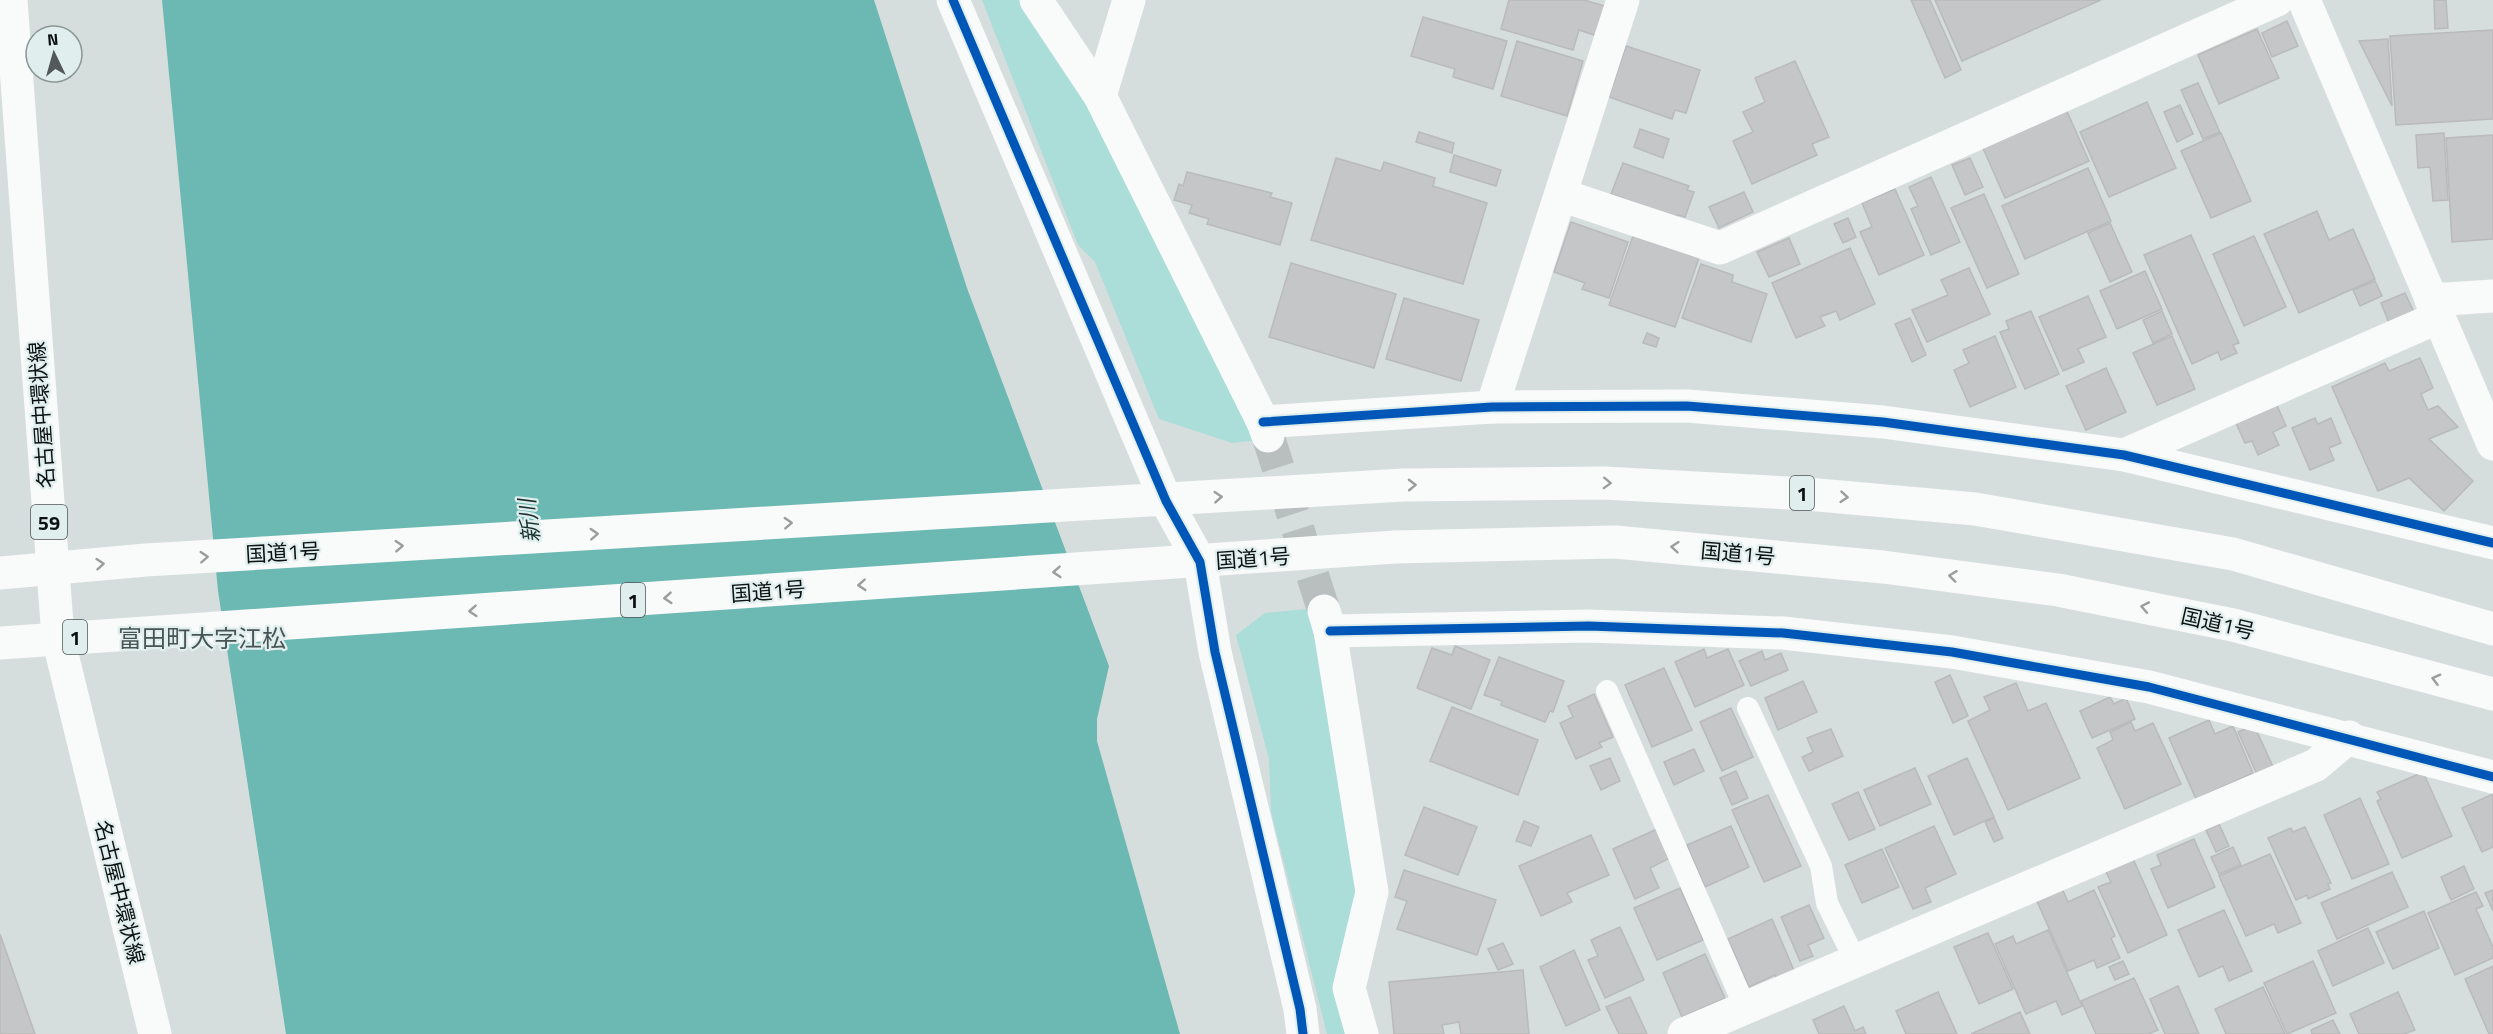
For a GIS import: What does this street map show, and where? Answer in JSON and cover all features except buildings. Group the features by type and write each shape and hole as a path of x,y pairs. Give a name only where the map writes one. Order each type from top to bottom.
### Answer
{"main road":[{"name":"名古屋中環状線","path":"11,0 58,638 155,1034"},
{"path":"953,0 1166,501 1200,562 1215,652 1300,1009 1303,1034"},
{"path":"1036,0 1100,96 1266,429 1492,407 1687,406 1883,422 2124,456 2493,543"},
{"path":"1100,96 1129,0"},
{"path":"1492,407 1623,0"},
{"path":"1561,195 1720,248 2277,0"},
{"path":"2304,0 2493,444"},
{"path":"2124,456 2435,309 2493,296"},
{"name":"国道1号","path":"0,573 146,560 1166,501 1403,485 1604,483 1808,494 1975,509 2233,555 2493,629"},
{"name":"国道1号","path":"0,643 1395,548 1615,542 1883,567 2058,590 2234,625 2493,694"},
{"path":"1362,1034 1349,988 1372,892 1327,621 1589,626 1783,633 1952,652 2149,687 2349,737 2493,777"},
{"path":"1684,1034 2316,765 2349,737"}],"lane":[{"path":"1607,691 1745,1007"},
{"path":"1748,708 1821,866 1827,903 1855,960"}],"shaded area":[{"path":"982,0 1022,0 1091,108 1260,440 1232,443 1159,419 1095,262 1078,245"},
{"path":"1307,609 1319,641 1358,896 1333,989 1346,1034 1327,1034 1271,812 1269,759 1236,635 1265,613"}],"water":[{"name":"新川","path":"162,0 874,0 967,288 1109,666 1097,719 1097,741 1180,1034 286,1034 218,591"}],"tunnel":[{"path":"1268,436 1324,611"}],"cycle path":[{"path":"953,0 1166,501 1200,562 1215,652 1300,1009 1303,1034"},
{"path":"1263,422 1492,407 1687,406 1883,422 2124,455 2493,543"},
{"path":"1330,631 1589,626 1783,633 1952,652 2149,687 2493,777"}],"district":[{"name":"富田町大字江松","path":"202,638"}]}
